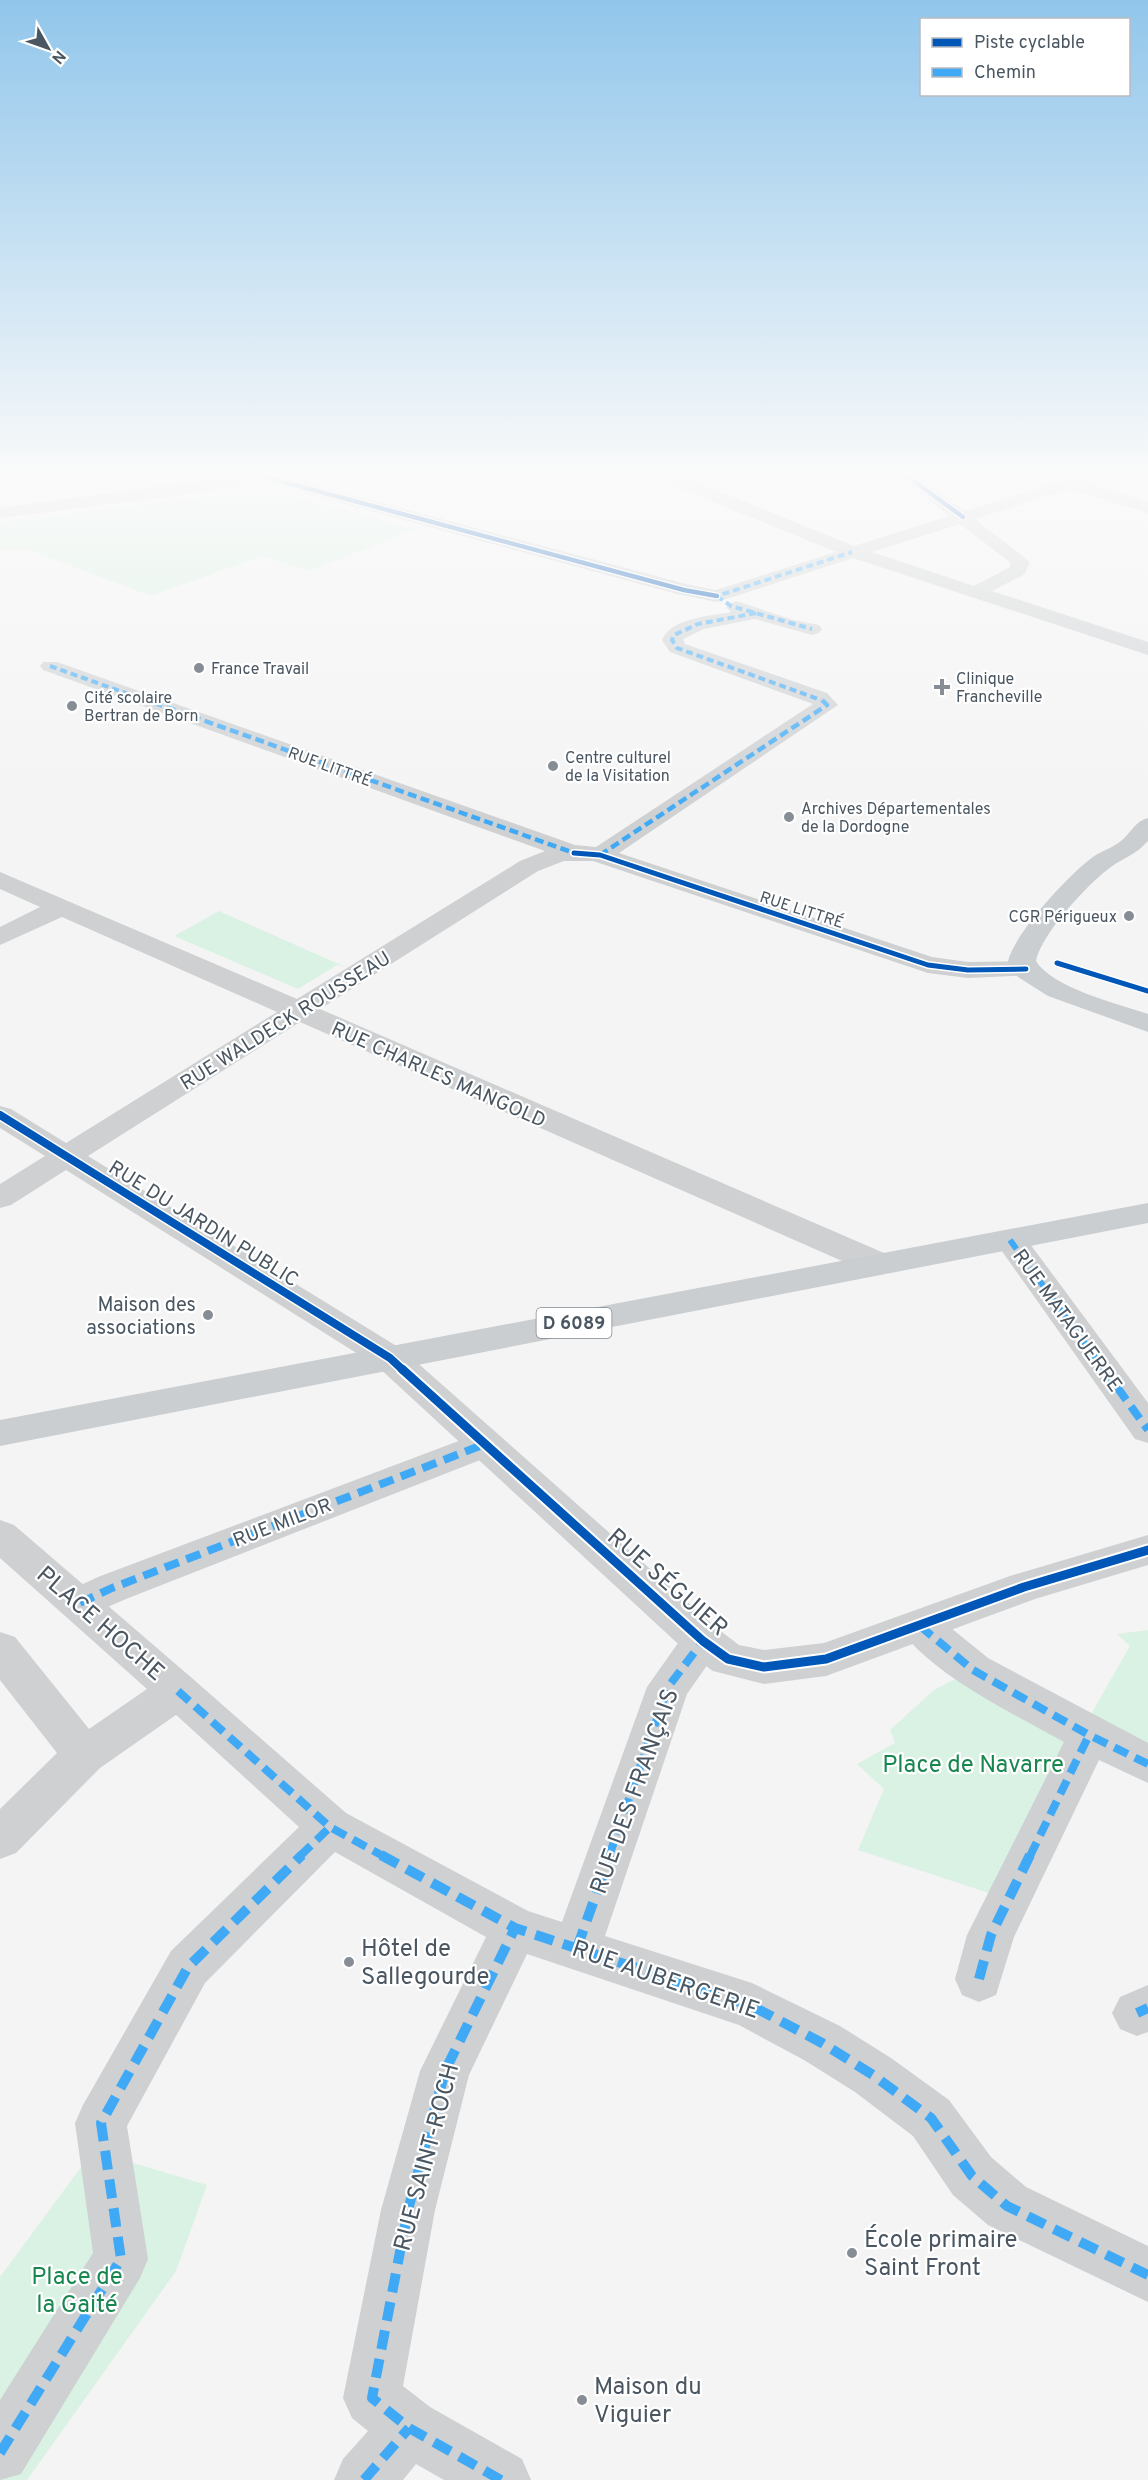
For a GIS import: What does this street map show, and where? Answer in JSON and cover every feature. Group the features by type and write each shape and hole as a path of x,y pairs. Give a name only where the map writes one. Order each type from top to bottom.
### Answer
{"main road":[{"path":"1148,825 1129,848 1096,866 1022,952 1022,960 1026,969 1056,989 1148,1023"},
{"name":"D 6089","path":"0,1433 1148,1213"}],"street":[{"path":"673,587 717,596 730,606 798,625"},
{"path":"717,596 745,587"},
{"path":"960,587 1148,649"},
{"path":"976,592 986,587"},
{"path":"587,854 826,705 819,698 677,648 672,640 674,635 698,624 756,614"},
{"name":"RUE LITTRÉ","path":"50,666 587,854 928,965 968,970 1026,969"},
{"name":"RUE WALDECK ROUSSEAU","path":"0,1198 529,866 552,856 587,854"},
{"name":"RUE CHARLES MANGOLD","path":"0,880 879,1264"},
{"path":"0,937 61,907"},
{"name":"RUE DU JARDIN PUBLIC","path":"0,1115 390,1358"},
{"name":"RUE MATAGUERRE","path":"1010,1239 1148,1430"},
{"name":"RUE SÉGUIER","path":"390,1358 703,1641 728,1659 764,1667 826,1659 1024,1587 1148,1550"},
{"name":"RUE MILOR","path":"80,1603 112,1588 485,1444"},
{"name":"PLACE HOCHE","path":"0,1535 178,1691 84,1755 0,1839"},
{"path":"921,1626 974,1670 1084,1733 1148,1764"},
{"name":"RUE DES FRANÇAIS","path":"577,1948 668,1687 703,1641"},
{"path":"0,1649 84,1755"},
{"name":"RUE AUBERGERIE","path":"178,1691 330,1827 515,1928 752,2006 822,2043 873,2075 931,2118 972,2176 1007,2206 1148,2275"},
{"path":"979,1978 991,1935 1084,1733"},
{"path":"0,2453 121,2259 101,2123 188,1967 330,1827"},
{"name":"RUE SAINT-ROCH","path":"391,2413 408,2210 445,2071 515,1928"},
{"path":"364,2480 391,2413 501,2480"}],"green space":[{"path":"127,587 177,587 151,596"},
{"path":"219,911 343,966 337,965 298,989 174,936"},
{"path":"1148,1630 1148,1757 1086,1723 1130,1646 1117,1634"},
{"name":"Place de Navarre","path":"973,1670 1080,1730 995,1895 858,1850 884,1789 857,1764 895,1743 890,1730 934,1690"},
{"name":"Place de la Gaité","path":"93,2151 207,2185 176,2271 27,2480 0,2480 0,2277"}],"marked path":[{"path":"712,595 717,596 745,587"},
{"path":"717,596 731,606 812,629"},
{"path":"600,855 827,705 819,698 677,648 672,640 674,635 698,624 756,613"},
{"path":"50,666 574,853"},
{"path":"1010,1240 1148,1430"},
{"path":"80,1603 112,1588 485,1444"},
{"path":"920,1626 973,1670 1089,1735 1148,1764"},
{"path":"577,1948 668,1687 703,1641"},
{"path":"178,1691 330,1827 515,1928 752,2006 822,2043 873,2075 931,2118 972,2176 1007,2206 1148,2275"},
{"path":"979,1979 991,1935 1089,1735"},
{"path":"0,2453 121,2259 101,2123 188,1967 330,1827"},
{"path":"501,2480 409,2428 372,2398 408,2210 445,2071 515,1928"},
{"path":"1137,2013 1148,2008"},
{"path":"364,2480 409,2428"}],"cycle path":[{"path":"672,587 717,596"},
{"path":"574,853 600,855 928,965 968,970 1026,969"},
{"path":"1057,963 1148,991"},
{"path":"0,1115 390,1358 703,1641 728,1659 764,1667 826,1659 1024,1587 1148,1550"}],"place":[{"name":"France Travail","path":"199,668"},
{"name":"Clinique Francheville","path":"942,687"},
{"name":"Cité scolaire Bertran de Born","path":"72,706"},
{"name":"Centre culturel de la Visitation","path":"553,766"},
{"name":"Archives Départementales de la Dordogne","path":"789,817"},
{"name":"CGR Périgueux","path":"1129,916"},
{"name":"Maison des associations","path":"208,1315"},
{"name":"Hôtel de Sallegourde","path":"349,1962"},
{"name":"École primaire Saint Front","path":"852,2253"},
{"name":"Maison du Viguier","path":"582,2400"}]}
